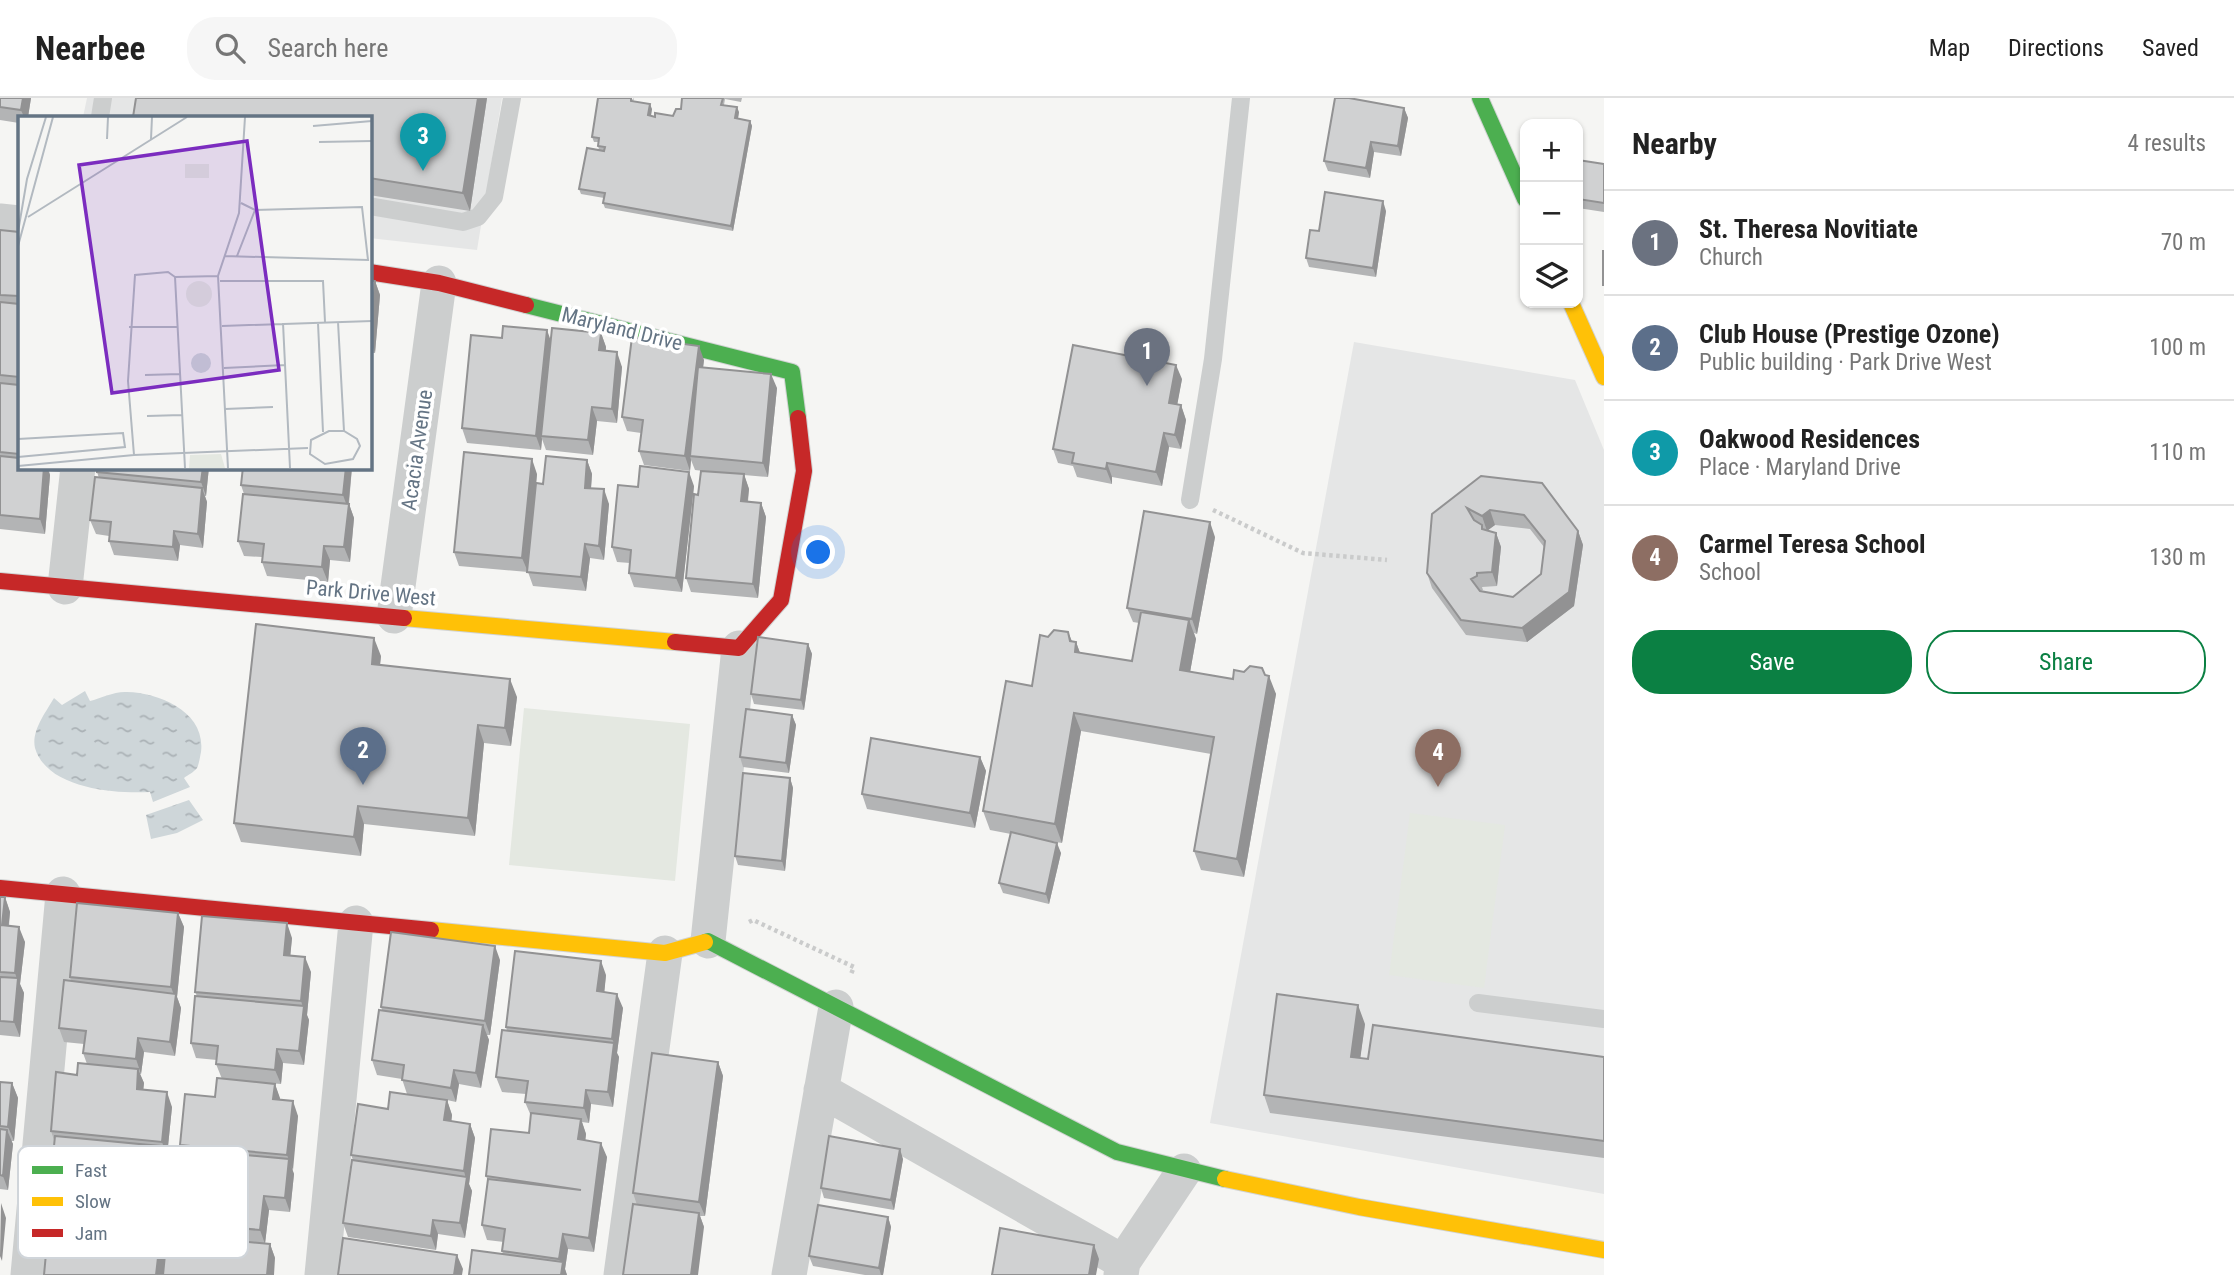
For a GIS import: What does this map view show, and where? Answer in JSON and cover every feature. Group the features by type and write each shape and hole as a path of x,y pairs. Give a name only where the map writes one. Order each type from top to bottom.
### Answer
{"street":[{"path":"1480,98 1520,188"},
{"path":"0,221 18,223"},
{"name":"Maryland Drive","path":"371,272 439,283 792,372 804,471 781,600 739,648"},
{"name":"Acacia Avenue","path":"394,617 439,283"},
{"path":"1573,308 1604,377"},
{"path":"65,587 78,469"},
{"name":"Park Drive West","path":"0,581 739,648"},
{"path":"708,941 739,648"},
{"path":"0,888 665,953 708,941 1117,1152 1184,1171 1264,1188 1604,1250"},
{"path":"41,1146 63,894"},
{"path":"322,1275 356,923"},
{"path":"621,1275 665,953"},
{"path":"789,1275 836,1007"},
{"path":"821,1090 1122,1268 1184,1171"}],"lane":[{"path":"100,116 103,98"},
{"path":"371,206 463,222 478,217 494,197 512,98"},
{"path":"1191,500 1213,359 1241,98"},
{"path":"1478,1003 1604,1019"}],"path":[{"path":"1191,500 1262,531 1303,553 1387,560"}],"shaded area":[{"path":"87,98 502,98 477,250 371,238 371,116 83,116"},
{"path":"1354,342 1575,380 1604,450 1604,1194 1210,1123"},
{"path":"524,708 690,724 675,881 509,865"},
{"path":"1410,813 1505,825 1484,988 1389,975"}],"water":[{"path":"85,691 90,701 122,692 153,696 178,707 188,716 201,738 197,768 184,778 190,787 153,802 150,792 119,792 84,786 53,772 42,762 34,742 43,715 54,698 62,705"},
{"path":"189,800 203,820 177,833 151,839 146,815"}],"building":[{"path":"0,98 23,98 21,110 0,107"},
{"path":"136,98 478,98 463,193 371,178 371,116 133,116"},
{"path":"598,98 631,98 631,101 650,104 648,115 655,117 655,113 673,116 676,109 681,109 682,98 723,98 721,105 737,107 735,118 750,121 731,226 603,203 605,193 579,189 587,148 604,151 605,147 598,146 599,138 592,137"},
{"path":"1335,98 1404,108 1398,146 1371,142 1366,168 1324,161"},
{"path":"1583,161 1604,164 1604,203 1583,200"},
{"path":"1325,192 1383,201 1373,268 1306,258 1310,230 1319,231"},
{"path":"0,230 18,232 18,296 0,295"},
{"path":"1604,251 1604,285 1603,285"},
{"path":"371,280 375,281 371,327"},
{"path":"0,302 18,304 18,377 0,375"},
{"path":"503,326 547,330 536,436 462,428 471,335 502,338"},
{"path":"552,328 601,333 599,350 617,352 612,409 592,407 588,440 541,436"},
{"path":"632,337 699,346 685,456 639,451 643,420 622,417"},
{"path":"1073,345 1176,365 1169,403 1181,405 1175,435 1164,433 1156,472 1107,463 1106,469 1072,463 1074,453 1053,449"},
{"path":"698,367 771,374 763,463 690,456"},
{"path":"0,383 18,385 18,454 0,452"},
{"path":"464,452 532,459 522,558 454,552"},
{"path":"0,456 18,458 18,469 44,469 40,519 0,515"},
{"path":"546,456 587,460 585,488 604,489 599,546 585,544 581,577 527,572 536,483 543,484"},
{"path":"640,466 689,472 676,578 629,573 631,550 612,547 618,485 638,487"},
{"path":"97,469 203,469 201,482 97,472"},
{"path":"243,469 346,469 343,495 241,485"},
{"path":"701,471 744,474 741,501 761,503 753,584 686,578 694,494 698,495"},
{"path":"1481,476 1542,483 1578,531 1569,592 1522,628 1461,620 1427,573 1432,514","holes":["1467,508 1482,516 1490,510 1524,515 1545,541 1541,574 1513,597 1480,591 1471,579 1477,576 1477,573 1492,572 1496,533 1482,529 1482,525 1474,520"]},
{"path":"95,477 202,488 198,534 174,531 173,547 109,541 111,522 90,520"},
{"path":"243,494 349,504 344,547 324,546 322,567 262,562 264,544 238,541"},
{"path":"1144,511 1210,522 1192,619 1127,608"},
{"path":"1141,612 1189,620 1180,670 1233,679 1234,670 1244,672 1250,666 1262,668 1265,675 1269,676 1237,859 1194,851 1214,737 1074,713 1055,824 983,811 1006,681 1032,686 1040,635 1048,637 1054,630 1068,632 1070,641 1076,642 1075,652 1132,661"},
{"path":"256,624 374,638 372,664 510,679 505,728 478,725 468,818 358,806 354,837 234,823"},
{"path":"758,637 808,644 801,700 751,694"},
{"path":"746,709 792,715 786,763 740,757"},
{"path":"871,738 980,757 970,813 862,794"},
{"path":"743,773 790,778 782,861 735,856"},
{"path":"1011,832 1057,843 1046,894 999,883"},
{"path":"0,897 5,897 2,925 19,927 15,973 0,972"},
{"path":"77,903 178,913 171,987 70,977"},
{"path":"202,916 287,923 284,955 305,957 301,1001 195,992"},
{"path":"391,932 495,946 485,1021 381,1007"},
{"path":"515,951 601,961 597,991 617,994 612,1039 506,1027"},
{"path":"0,977 18,978 14,1022 0,1021"},
{"path":"64,980 176,994 170,1042 138,1038 136,1059 83,1053 86,1031 59,1028"},
{"path":"1277,994 1358,1005 1351,1057 1368,1059 1373,1025 1604,1057 1604,1141 1264,1095"},
{"path":"195,996 304,1006 299,1051 277,1049 275,1070 216,1064 218,1046 191,1043"},
{"path":"379,1010 483,1025 476,1073 454,1070 451,1088 402,1080 404,1065 372,1060"},
{"path":"502,1030 614,1043 608,1092 586,1090 584,1108 525,1102 528,1081 496,1077"},
{"path":"652,1053 718,1062 699,1202 633,1193"},
{"path":"78,1063 138,1069 137,1089 167,1092 162,1142 51,1131 56,1072 77,1075"},
{"path":"217,1078 275,1084 273,1099 293,1101 287,1155 248,1151 248,1146 180,1145 185,1094 215,1097"},
{"path":"0,1082 12,1083 8,1127 0,1126"},
{"path":"390,1092 447,1100 444,1120 470,1124 464,1171 351,1155 358,1104 388,1109"},
{"path":"531,1113 581,1119 578,1139 601,1143 589,1238 563,1234 559,1259 502,1251 505,1229 482,1225 488,1179 581,1190 486,1176 491,1129 529,1133"},
{"path":"0,1129 7,1130 3,1176 0,1175"},
{"path":"55,1136 160,1146 54,1146"},
{"path":"829,1136 900,1149 891,1200 821,1188"},
{"path":"248,1155 289,1159 285,1198 264,1196 260,1230 248,1229"},
{"path":"352,1160 467,1177 460,1223 433,1220 431,1236 343,1223"},
{"path":"633,1204 699,1213 691,1275 623,1275"},
{"path":"818,1205 888,1217 879,1268 809,1256"},
{"path":"1000,1228 1094,1245 1089,1275 992,1275"},
{"path":"343,1238 457,1255 454,1275 338,1275"},
{"path":"248,1242 270,1244 267,1275 163,1275 165,1258 248,1258"},
{"path":"472,1250 563,1262 561,1275 469,1275"},
{"path":"46,1258 158,1258 156,1275 44,1275"}],"traffic: fast":[{"path":"1480,98 1520,188"},
{"path":"526,305 792,372 798,418"},
{"path":"705,942 708,941 1117,1152 1225,1179"}],"traffic: slow":[{"path":"1573,308 1604,377"},
{"path":"404,618 675,642"},
{"path":"431,930 665,953 705,942"},
{"path":"1225,1179 1359,1207 1604,1250"}],"traffic: jam":[{"path":"371,272 439,283 526,305"},
{"path":"675,642 739,648 781,600 804,471 798,418"},
{"path":"0,581 404,618"},
{"path":"0,888 431,930"}],"place":[{"name":"Oakwood Residences","path":"423,171"},
{"name":"St. Theresa Novitiate","path":"1147,386"},
{"name":"Club House (Prestige Ozone)","path":"363,785"},
{"name":"Carmel Teresa School","path":"1438,787"}]}
